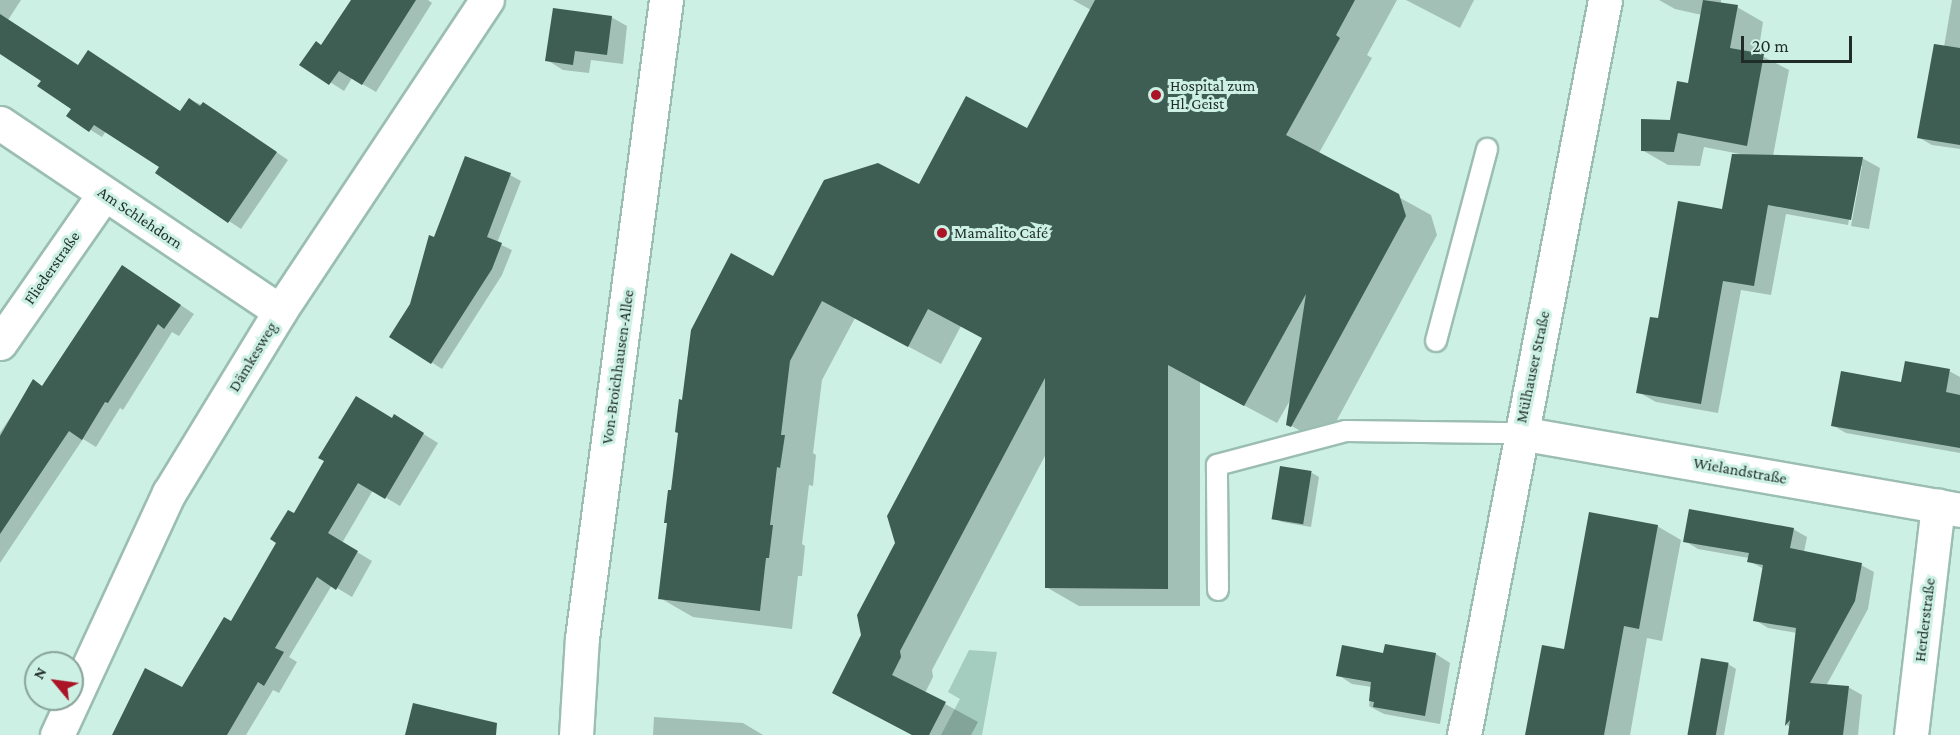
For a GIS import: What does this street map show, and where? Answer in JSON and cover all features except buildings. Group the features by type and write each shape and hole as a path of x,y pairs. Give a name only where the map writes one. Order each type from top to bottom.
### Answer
{"street":[{"name":"Dämkesweg","path":"57,735 169,494 280,311 487,0"},
{"name":"Von-Broichhausen-Allee","path":"576,735 582,638 666,0"},
{"name":"Mülhauser Straße","path":"1464,735 1520,433 1575,165 1605,0"},
{"name":"Am Schlehdorn","path":"0,123 280,311"},
{"name":"Fliederstraße","path":"0,343 104,194"},
{"name":"Wielandstraße","path":"1520,433 1949,508"},
{"name":"Herderstraße","path":"1911,735 1949,508"}],"lane":[{"path":"1436,341 1487,149"},
{"path":"1218,590 1217,465 1346,431 1520,433"}],"green space":[{"path":"969,650 997,652 982,735 941,735 960,699 948,692"}],"place":[{"name":"Hospital zum Hl. Geist","path":"1156,95"},
{"name":"Mamalito Café","path":"942,233"}]}
